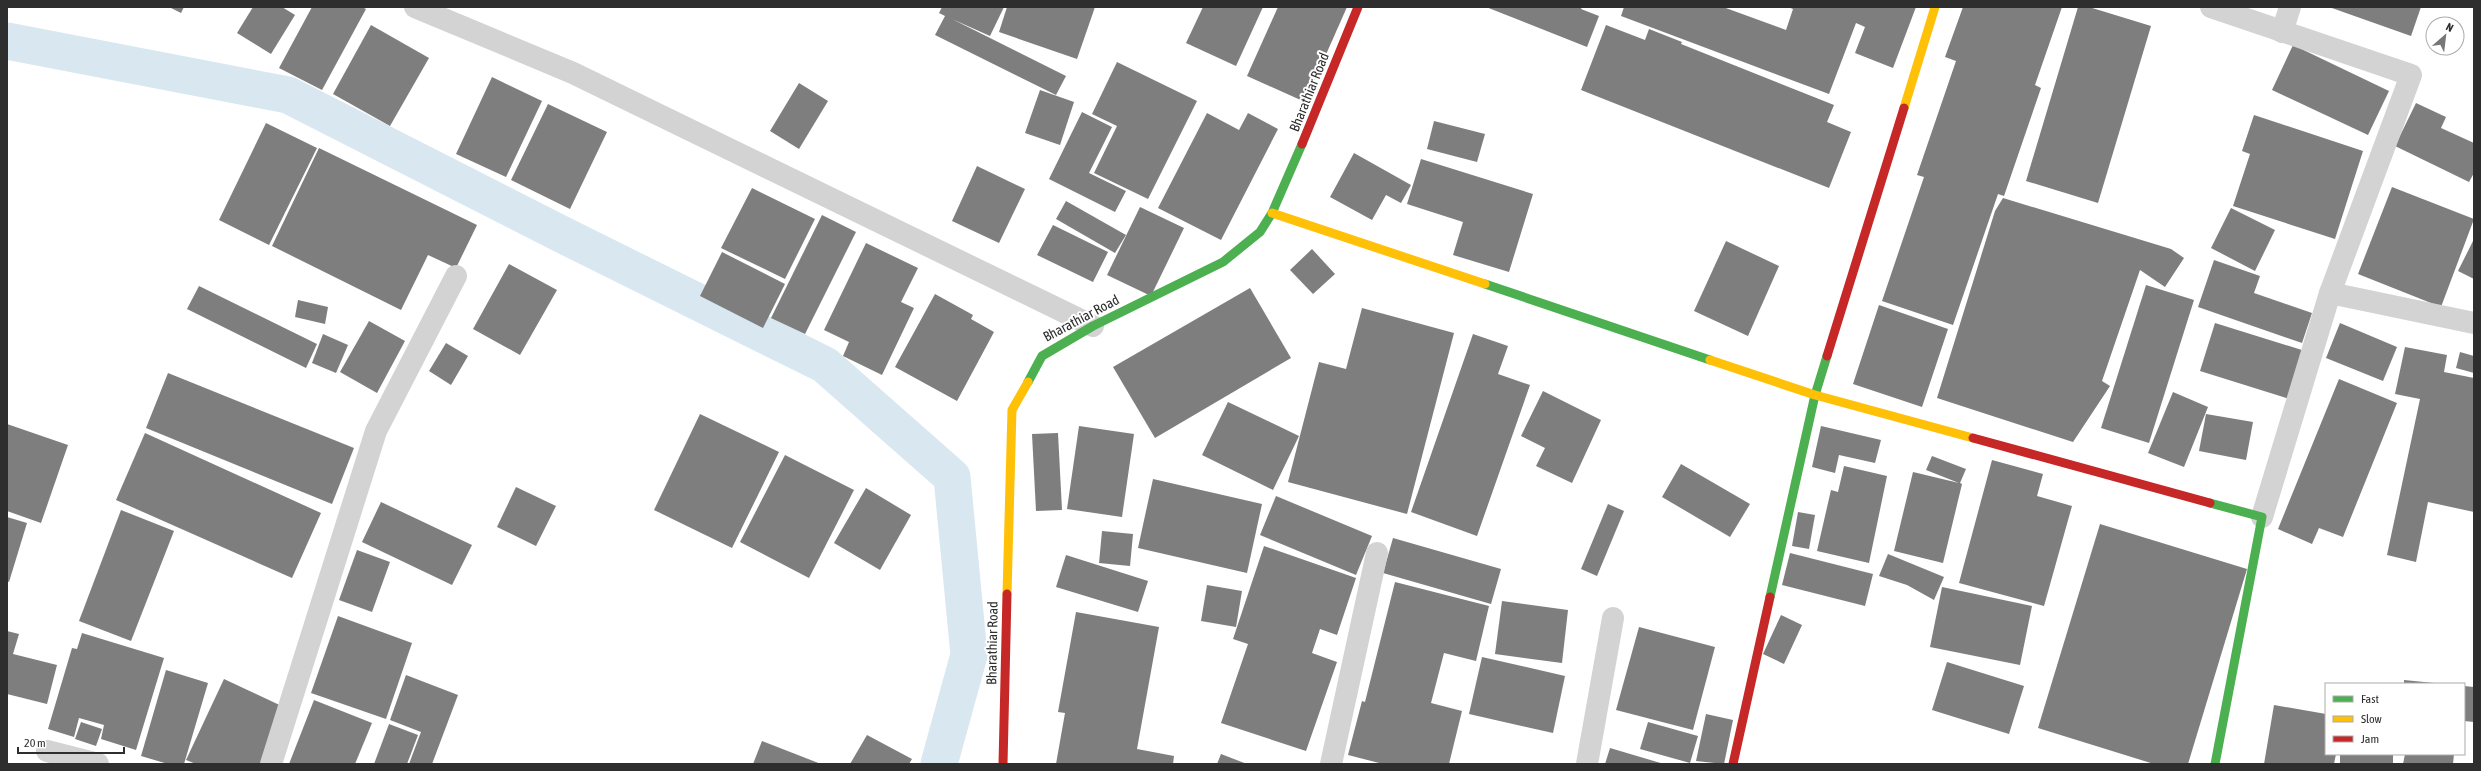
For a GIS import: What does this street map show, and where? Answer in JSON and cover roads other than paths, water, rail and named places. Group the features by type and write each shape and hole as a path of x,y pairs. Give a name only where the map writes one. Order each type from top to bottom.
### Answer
{"street":[{"path":"415,7 447,13 573,72 1093,326"},
{"name":"Bharathiar Road","path":"1003,764 1012,410 1042,356 1093,326 1223,262 1260,232 1272,213 1325,93 1358,7"},
{"path":"1733,764 1815,395 1936,7"},
{"path":"2210,7 2411,75 2330,293 2262,517 2215,764"},
{"path":"2282,32 2290,7"},
{"path":"1272,213 1815,395 2262,517"},
{"path":"270,764 376,431 456,276"},
{"path":"2330,293 2474,323"},
{"path":"1331,764 1377,553"},
{"path":"1587,764 1613,618"},
{"path":"47,751 98,764"}],"waterway":[{"path":"7,41 288,95 561,234 825,365 952,477 969,655 939,764"}]}
